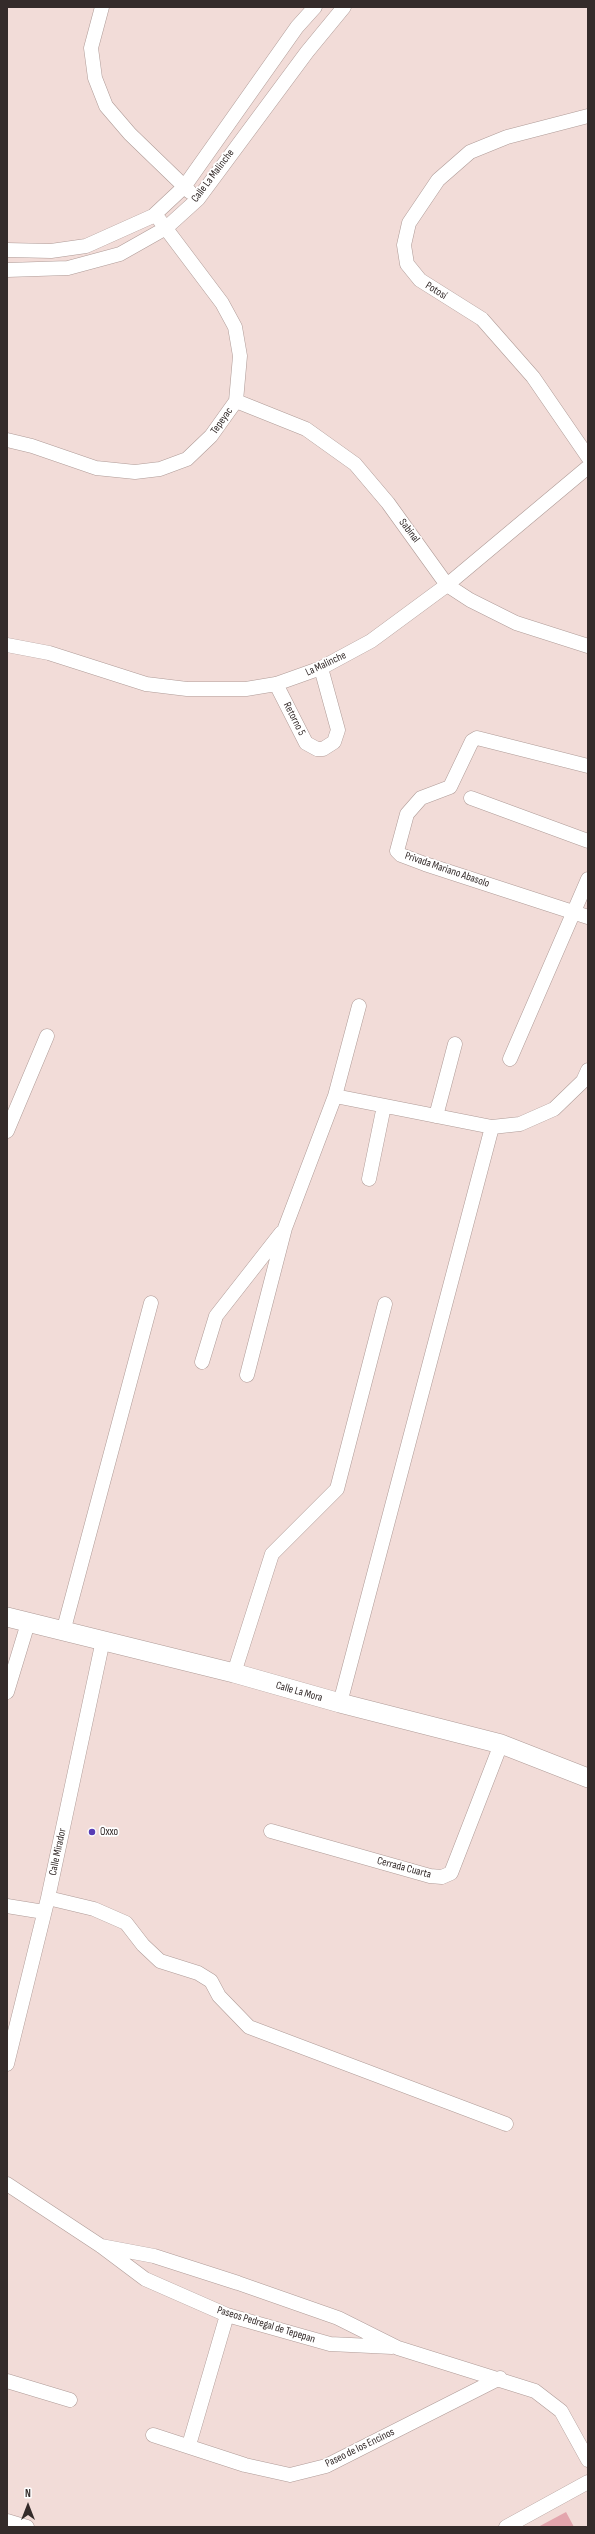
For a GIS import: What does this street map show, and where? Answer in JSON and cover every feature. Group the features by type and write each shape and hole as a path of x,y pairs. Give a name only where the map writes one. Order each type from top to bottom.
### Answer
{"street":[{"path":"102,7 91,48 95,78 106,106 130,134 184,188 198,199"},
{"name":"Calle La Malinche","path":"7,250 51,251 86,246 155,214 184,188 297,27 315,7"},
{"name":"Calle La Malinche","path":"7,270 68,268 120,254 166,228 198,199 307,52 344,7"},
{"name":"Potosí","path":"588,116 507,137 470,152 438,180 409,223 404,245 407,264 420,280 482,319 533,377 588,456"},
{"name":"Tepeyac","path":"7,440 32,446 96,468 135,472 160,469 187,459 211,436 236,401 240,356 235,327 222,303 155,214"},
{"name":"Sabinal","path":"236,401 306,429 355,464 388,503 447,585 470,600 516,624 588,646"},
{"name":"La Malinche","path":"7,645 50,654 146,684 187,689 246,689 276,684 321,668 371,641 447,585 588,467"},
{"name":"Retorno 5","path":"276,684 306,743 317,749 323,749 334,742 338,730 321,668"},
{"name":"Privada Mariano Abasolo","path":"588,766 477,738 472,741 450,787 421,798 407,814 397,851 401,855 425,864 588,917"},
{"path":"471,798 588,841"},
{"path":"510,1059 588,879"},
{"path":"247,1375 285,1228 335,1096 359,1006"},
{"path":"7,1131 47,1036"},
{"path":"436,1116 456,1044"},
{"path":"335,1096 492,1127 520,1124 554,1109 583,1081 588,1070"},
{"path":"369,1180 384,1106"},
{"path":"340,1703 492,1127"},
{"path":"202,1362 216,1316 285,1228"},
{"path":"63,1632 151,1303"},
{"path":"234,1673 272,1554 337,1489 384,1304"},
{"name":"Calle La Mora","path":"7,1617 234,1673 340,1703 501,1744 588,1778"},
{"path":"7,1692 28,1623"},
{"name":"Calle Mirador","path":"7,2064 10,2042 48,1898 103,1640"},
{"name":"Cerrada Cuarta","path":"271,1831 430,1876 442,1877 451,1873 501,1744"},
{"path":"48,1898 94,1909 126,1923 143,1945 160,1961 198,1973 211,1981 219,1996 249,2026 506,2124"},
{"path":"7,1906 44,1912"},
{"name":"Paseos Pedregal de Tepepan","path":"7,2184 101,2246 145,2279 226,2315 330,2344 398,2348"},
{"name":"Paseos Pedregal de Tepepan","path":"101,2246 154,2256 238,2284 338,2318 398,2348 500,2378 535,2391 561,2411 588,2460"},
{"path":"189,2446 226,2315"},
{"name":"Paseo de los Encinos","path":"153,2435 245,2465 290,2475 326,2466 500,2378"},
{"path":"7,2381 70,2400"},
{"path":"506,2527 588,2482"},
{"path":"7,2521 27,2527"}],"building":[{"path":"566,2512 574,2527 538,2527"}],"place":[{"name":"Oxxo","path":"92,1832"}]}
